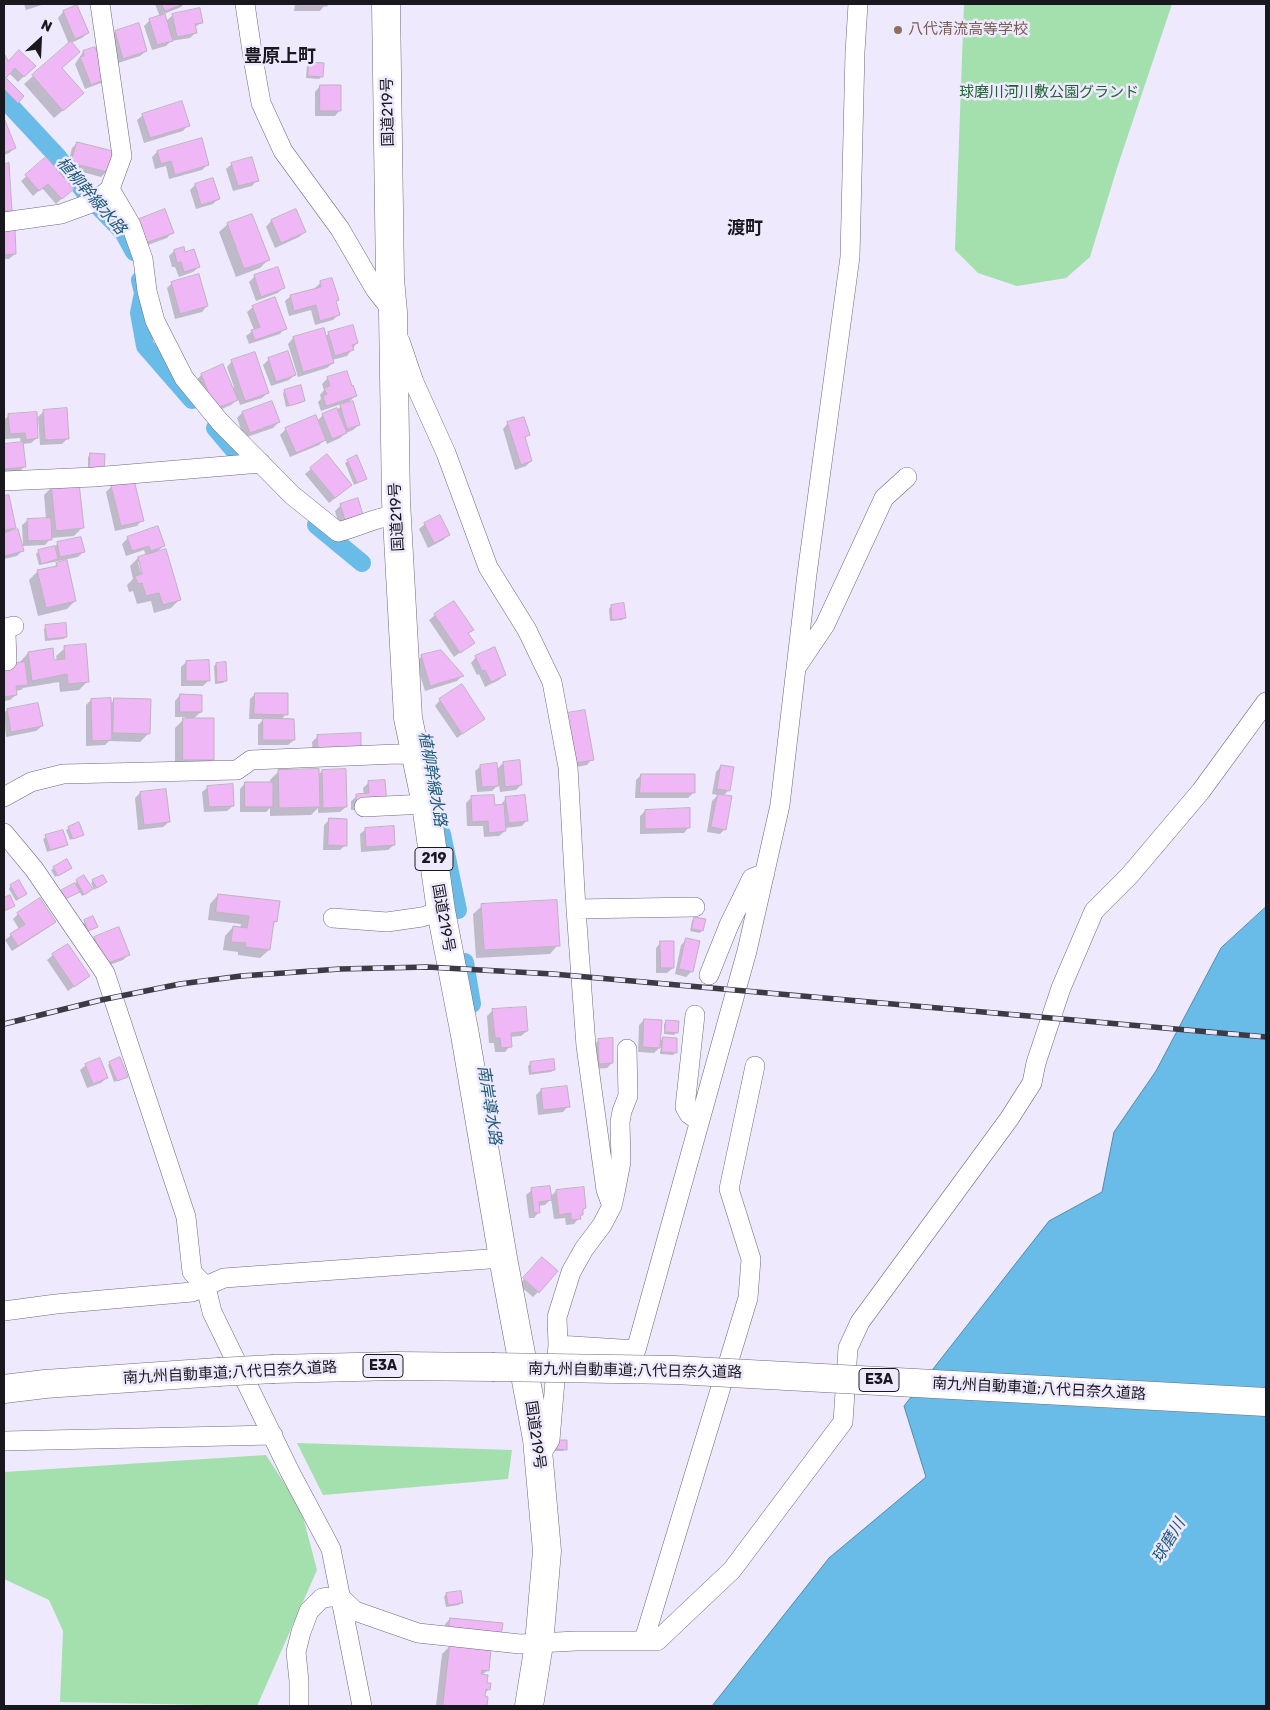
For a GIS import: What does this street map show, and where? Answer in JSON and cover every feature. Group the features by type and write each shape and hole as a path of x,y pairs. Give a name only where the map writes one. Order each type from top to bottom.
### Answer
{"highway":[{"name":"国道219号","path":"386,4 396,515 408,718 426,804 441,911 537,1439 547,1551 539,1644 529,1706"},
{"name":"南九州自動車道;八代日奈久道路","path":"4,1389 45,1384 274,1368 397,1366 685,1370 1266,1402"}],"street":[{"path":"4,222 61,214 94,202 110,190 122,156 100,4"},
{"path":"245,4 261,103 283,151 340,229 375,289 393,312 405,358 446,453 488,567 527,630 552,682 568,767 586,1046 606,1190 612,1206"},
{"path":"558,1345 636,1350 747,951 765,873 780,805 807,574 850,257 858,4"},
{"path":"110,190 131,226 143,258 147,291 155,321 184,378 220,422 292,495 338,532 382,516 396,515"},
{"path":"4,481 261,463"},
{"path":"796,668 825,624 884,498 906,477"},
{"path":"4,661 7,661 6,634 9,627 14,626"},
{"path":"299,1706 296,1652 309,1611 322,1598 339,1596 355,1611 418,1633 520,1644 576,1641 657,1641 732,1570 843,1422 848,1348 860,1322 1009,1119 1032,1083 1036,1063 1061,988 1094,911 1129,876 1201,791 1266,702"},
{"path":"4,797 31,782 63,774 237,770 251,760 396,754 416,755"},
{"path":"364,807 426,804"},
{"path":"4,832 34,869 105,973 186,1217 192,1272 206,1287 212,1312 272,1435 331,1549 362,1706"},
{"path":"709,975 729,925 752,878 765,873"},
{"path":"576,909 695,907"},
{"path":"334,918 387,922 422,917 441,911"},
{"path":"695,1016 685,1107 689,1114 699,1120"},
{"path":"539,1458 550,1440 558,1345 557,1317 571,1272 584,1249 602,1225 612,1206 621,1162 620,1122 628,1096 627,1049"},
{"path":"644,1640 748,1298 751,1259 729,1189 755,1066"},
{"path":"4,1311 56,1304 192,1292 224,1278 503,1258"},
{"path":"4,1441 272,1435"}],"green space":[{"name":"球磨川河川敷公園グランド","path":"964,4 1172,4 1117,168 1090,257 1066,278 1017,286 978,273 955,250"},
{"path":"297,1443 512,1450 508,1479 323,1495"},
{"path":"266,1455 301,1509 317,1570 257,1706 60,1702 63,1631 49,1600 4,1579 4,1472"}],"water":[{"name":"球磨川","path":"1266,907 1266,1706 712,1706 829,1558 926,1477 904,1406 1049,1221 1102,1192 1114,1132 1156,1071 1221,948"}],"building":[{"path":"162,4 184,4 165,11"},
{"path":"299,4 327,4 327,6 299,6"},
{"path":"77,5 89,33 75,39 63,11"},
{"path":"200,8 203,23 195,24 197,33 177,37 172,14"},
{"path":"165,14 173,41 157,45 149,19"},
{"path":"139,23 147,51 123,59 115,31"},
{"path":"71,41 80,52 62,68 84,93 63,111 32,75"},
{"path":"95,47 108,78 91,85 80,57 84,56 83,51"},
{"path":"19,50 36,66 24,77 15,68 6,78 24,96 18,103 4,89 4,56 8,61"},
{"path":"309,62 324,63 323,77 308,76"},
{"path":"320,85 341,85 341,111 320,111"},
{"path":"182,101 190,126 150,138 142,114"},
{"path":"4,118 16,148 4,153"},
{"path":"202,138 209,165 175,175 171,161 161,164 157,151"},
{"path":"77,142 113,151 108,172 71,163"},
{"path":"46,157 74,189 62,199 48,184 39,191 25,175"},
{"path":"252,157 259,181 238,186 231,163"},
{"path":"9,163 12,211 4,211 4,164"},
{"path":"213,178 220,199 201,205 195,184"},
{"path":"165,209 174,233 142,244 134,221"},
{"path":"296,209 306,232 281,243 271,220"},
{"path":"252,214 270,260 244,269 227,223"},
{"path":"4,229 15,229 16,254 4,255"},
{"path":"184,247 185,252 194,249 200,267 184,272 181,262 177,263 174,250"},
{"path":"278,267 285,288 261,297 254,275"},
{"path":"199,274 208,306 180,314 171,282"},
{"path":"332,278 339,300 336,301 340,315 320,321 316,305 294,311 290,295 321,287 320,281"},
{"path":"275,297 287,329 255,340 251,330 260,327 252,306"},
{"path":"353,325 358,343 352,345 354,350 335,356 328,332"},
{"path":"324,328 334,363 303,372 293,337"},
{"path":"288,351 296,375 276,382 268,358"},
{"path":"255,352 269,393 245,401 231,360"},
{"path":"223,364 238,400 215,409 201,374"},
{"path":"347,371 357,396 326,406 323,396 327,394 324,388 330,386 327,377"},
{"path":"301,385 305,401 289,406 284,390"},
{"path":"272,401 280,422 250,433 242,412"},
{"path":"353,401 360,425 347,429 340,405"},
{"path":"67,408 69,439 45,440 43,410"},
{"path":"337,408 347,433 332,439 322,414"},
{"path":"37,412 38,438 26,440 25,433 10,434 8,414"},
{"path":"316,415 326,440 296,453 285,428"},
{"path":"524,417 530,435 525,437 532,461 521,465 507,422"},
{"path":"23,442 26,467 4,469 4,444"},
{"path":"90,453 105,454 104,474 90,473"},
{"path":"327,454 352,485 335,498 310,468"},
{"path":"357,455 367,479 357,483 347,460"},
{"path":"134,480 144,521 121,526 111,486"},
{"path":"79,483 84,528 56,531 51,485"},
{"path":"9,495 16,528 4,530 4,496"},
{"path":"358,498 363,515 345,520 340,504"},
{"path":"440,515 450,535 434,543 424,523"},
{"path":"51,518 52,540 28,541 27,519"},
{"path":"158,526 165,546 151,551 149,546 132,551 127,537"},
{"path":"18,529 24,551 4,556 4,533"},
{"path":"81,537 85,552 60,557 57,542"},
{"path":"55,546 58,559 41,564 38,550"},
{"path":"166,549 181,600 163,605 159,593 146,596 142,583 138,584 135,576 142,574 138,557"},
{"path":"67,560 76,601 46,608 37,570 57,566 56,563"},
{"path":"454,601 474,630 468,633 475,643 460,653 434,614"},
{"path":"624,603 626,618 612,620 611,605"},
{"path":"66,623 67,637 47,639 45,625"},
{"path":"86,644 89,682 68,684 67,674 32,681 28,652 53,648 54,660 65,659 64,646"},
{"path":"495,647 506,675 491,682 485,670 482,671 475,656"},
{"path":"441,650 464,676 430,686 421,655"},
{"path":"209,660 210,681 186,681 186,661"},
{"path":"25,662 28,685 16,686 17,695 4,697 4,668 6,664"},
{"path":"226,662 227,681 217,682 216,663"},
{"path":"462,684 485,719 462,734 439,699"},
{"path":"255,693 288,693 288,715 254,714"},
{"path":"180,694 202,695 202,712 180,712"},
{"path":"111,698 112,740 92,741 91,699"},
{"path":"114,698 151,699 150,734 113,733"},
{"path":"38,703 43,726 11,732 7,709"},
{"path":"585,710 594,760 577,763 567,713"},
{"path":"183,718 214,718 214,760 183,760"},
{"path":"263,718 294,719 295,740 263,740"},
{"path":"361,733 361,750 318,750 317,735"},
{"path":"520,760 522,785 505,787 503,762"},
{"path":"497,763 499,786 482,787 480,765"},
{"path":"721,765 734,767 730,791 717,789"},
{"path":"319,769 320,807 279,808 278,770"},
{"path":"346,769 347,807 323,808 322,770"},
{"path":"641,774 695,774 695,793 640,793"},
{"path":"385,780 387,804 356,805 356,794 369,793 368,781"},
{"path":"245,782 273,782 273,807 245,807"},
{"path":"233,784 234,806 209,807 207,786"},
{"path":"166,789 170,822 144,825 140,792"},
{"path":"718,794 732,796 726,830 711,827"},
{"path":"494,795 495,805 504,804 506,831 489,833 488,821 472,822 471,796"},
{"path":"525,795 528,821 509,823 505,797"},
{"path":"690,808 690,828 645,829 645,810"},
{"path":"329,818 347,819 347,846 328,845"},
{"path":"79,822 84,835 73,839 68,827"},
{"path":"394,826 395,845 366,847 365,828"},
{"path":"63,830 68,845 50,850 45,835"},
{"path":"67,859 72,868 58,876 53,867"},
{"path":"84,875 93,889 84,895 76,880"},
{"path":"103,875 107,882 97,888 92,880"},
{"path":"19,880 27,894 18,899 10,885"},
{"path":"75,883 80,892 65,899 60,891"},
{"path":"218,894 280,901 277,922 274,921 270,950 245,947 246,943 231,942 233,926 247,928 249,916 216,912"},
{"path":"10,895 15,906 4,911 4,898"},
{"path":"40,898 56,922 18,946 10,934 25,924 17,913"},
{"path":"557,900 560,946 484,950 481,904"},
{"path":"93,916 98,927 88,931 84,920"},
{"path":"694,917 706,919 703,931 692,929"},
{"path":"119,927 130,955 105,964 94,937"},
{"path":"686,938 700,941 693,972 679,969"},
{"path":"660,941 674,941 674,968 661,968"},
{"path":"68,944 90,976 74,987 52,954"},
{"path":"526,1007 528,1031 511,1033 512,1047 501,1048 500,1038 495,1038 492,1009"},
{"path":"644,1019 662,1020 660,1048 643,1047"},
{"path":"666,1020 679,1021 678,1033 665,1032"},
{"path":"663,1037 677,1038 677,1053 662,1052"},
{"path":"613,1038 613,1063 599,1064 598,1039"},
{"path":"120,1057 128,1077 117,1081 109,1062"},
{"path":"100,1058 108,1078 93,1084 85,1064"},
{"path":"554,1059 555,1070 531,1073 530,1062"},
{"path":"567,1086 570,1107 543,1110 541,1089"},
{"path":"550,1186 552,1200 539,1202 540,1213 534,1213 531,1188"},
{"path":"584,1187 586,1208 583,1209 583,1215 580,1215 581,1219 571,1220 571,1213 559,1215 556,1190"},
{"path":"542,1257 558,1271 539,1293 523,1278"},
{"path":"557,1440 567,1440 567,1450 557,1449"},
{"path":"461,1591 463,1603 448,1605 446,1593"},
{"path":"450,1618 503,1623 501,1637 449,1632"},
{"path":"450,1644 491,1649 489,1671 482,1670 481,1674 488,1675 487,1683 491,1683 490,1690 486,1689 485,1696 488,1697 487,1706 443,1706"}],"waterway":[{"name":"植柳幹線水路","path":"4,99 58,157 86,194 123,232 134,252"},
{"name":"植柳幹線水路","path":"140,280 143,293 139,313 145,346 192,400"},
{"name":"植柳幹線水路","path":"215,428 237,454"},
{"name":"植柳幹線水路","path":"316,525 362,563"},
{"name":"南岸導水路","path":"442,834 458,910"},
{"name":"南岸導水路","path":"465,962 472,1004"}],"railway":[{"path":"4,1024 101,1000 180,984 241,976 340,969 427,967 553,974 1266,1037"}],"place":[{"name":"八代清流高等学校","path":"898,30"}],"district":[{"name":"豊原上町","path":"280,57"},
{"name":"渡町","path":"745,229"}]}
